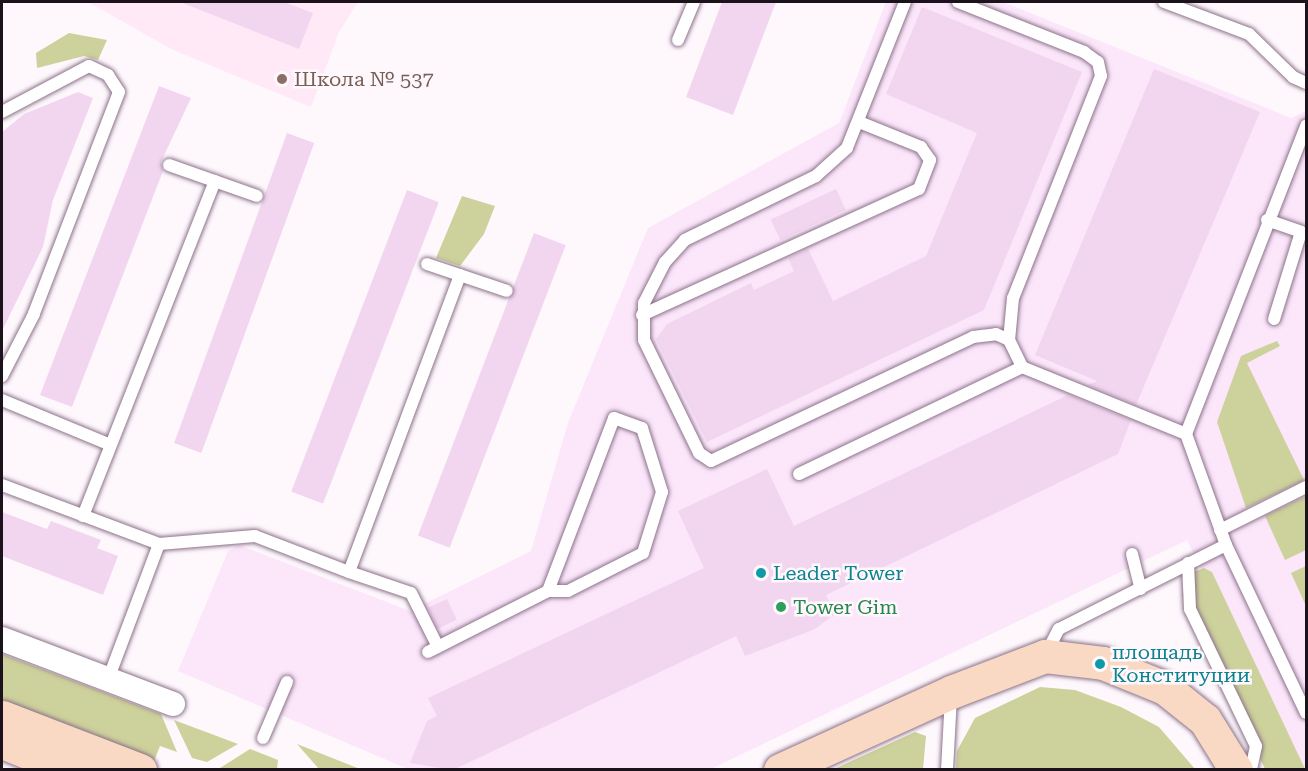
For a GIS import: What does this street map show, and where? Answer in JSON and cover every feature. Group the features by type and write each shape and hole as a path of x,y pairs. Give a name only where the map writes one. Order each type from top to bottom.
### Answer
{"main road":[{"path":"780,770 951,692 1045,656 1103,663 1165,688 1205,720 1236,770"},
{"path":"2,717 140,770"},
{"path":"2,742 72,770"}],"street":[{"path":"2,639 173,704"}],"lane":[{"path":"678,40 694,2"},
{"path":"905,2 847,148 816,176 685,240 652,282 642,315 644,340 699,453 711,461 973,337 996,334 1009,340"},
{"path":"958,2 1084,52 1098,62 1101,76 1021,272 1009,314 1009,340 1022,367 1186,434"},
{"path":"1164,2 1249,34 1293,77 1306,83"},
{"path":"2,112 89,66 108,75 119,92 34,314 2,376"},
{"path":"642,315 919,189 930,159 921,147 859,122"},
{"path":"1306,126 1267,220 1186,434 1226,544 1306,713"},
{"path":"169,165 256,196"},
{"path":"82,516 108,444 215,181"},
{"path":"1267,220 1301,232 1274,319"},
{"path":"427,264 507,291"},
{"path":"349,572 460,275"},
{"path":"799,474 1022,367"},
{"path":"2,400 108,444"},
{"path":"2,485 159,544 255,536 411,593 433,650 548,591 568,591 643,553 662,492 642,428 614,418 548,591"},
{"path":"1220,530 1306,487"},
{"path":"108,680 159,544"},
{"path":"1045,656 1059,629 1226,544"},
{"path":"1132,554 1141,589"},
{"path":"1188,562 1190,609 1256,746 1251,770"},
{"path":"263,738 287,682"},
{"path":"948,770 951,692"}],"shaded area":[{"name":"Школа № 537","path":"88,2 358,2 339,32 311,107 173,50"},
{"path":"886,2 1003,2 1291,118 1306,111 1306,769 1299,769 1187,540 711,769 408,769 178,671 228,551 239,545 410,611 531,551 568,423 648,228 839,123"}],"green space":[{"path":"69,33 107,40 98,60 84,56 37,68 36,53"},
{"path":"462,196 495,206 484,234 460,266 436,258"},
{"path":"1277,341 1280,346 1247,363 1304,480 1246,508 1217,422 1241,356"},
{"path":"1306,496 1306,550 1285,560 1265,516"},
{"path":"1306,566 1306,606 1291,573"},
{"path":"1204,568 1212,572 1305,769 1265,769 1182,595 1191,573"},
{"path":"2,654 161,714 177,752 160,746 154,761 2,703"},
{"path":"1040,687 1075,690 1121,707 1159,727 1195,769 956,769 957,751 975,718"},
{"path":"174,720 238,744 207,762 192,758"},
{"path":"915,732 926,736 923,769 834,769"},
{"path":"297,744 360,769 319,769"},
{"path":"250,749 278,760 277,769 220,768"}],"building":[{"path":"180,2 284,2 313,13 299,49"},
{"path":"722,2 776,2 733,115 686,97"},
{"path":"922,7 1082,72 984,310 707,442 656,339 667,324 751,283 754,290 794,271 788,258 808,249 833,301 926,256 977,133 886,94"},
{"path":"1154,69 1260,112 1136,405 1088,385 1097,381 1035,355"},
{"path":"159,86 191,98 161,162 163,171 72,407 40,395"},
{"path":"78,92 93,98 53,200 43,247 2,331 2,132 24,114"},
{"path":"287,133 314,143 201,453 174,443"},
{"path":"836,189 846,210 780,240 771,219"},
{"path":"407,190 439,202 323,504 291,492"},
{"path":"534,233 566,245 450,548 418,535"},
{"path":"1068,395 1131,420 1118,454 826,595 835,614 815,629 745,656 736,636 453,770 410,763 427,721 437,716 428,698 704,568 678,511 767,469 794,526"},
{"path":"2,512 47,529 51,521 101,540 97,548 118,556 103,595 2,556"},
{"path":"447,599 457,620 438,629 428,608"}],"place":[{"name":"Школа № 537","path":"282,79"},
{"name":"Leader Tower","path":"761,573"},
{"name":"Tower Gim","path":"781,607"},
{"name":"площадь Конституции","path":"1100,664"}]}
